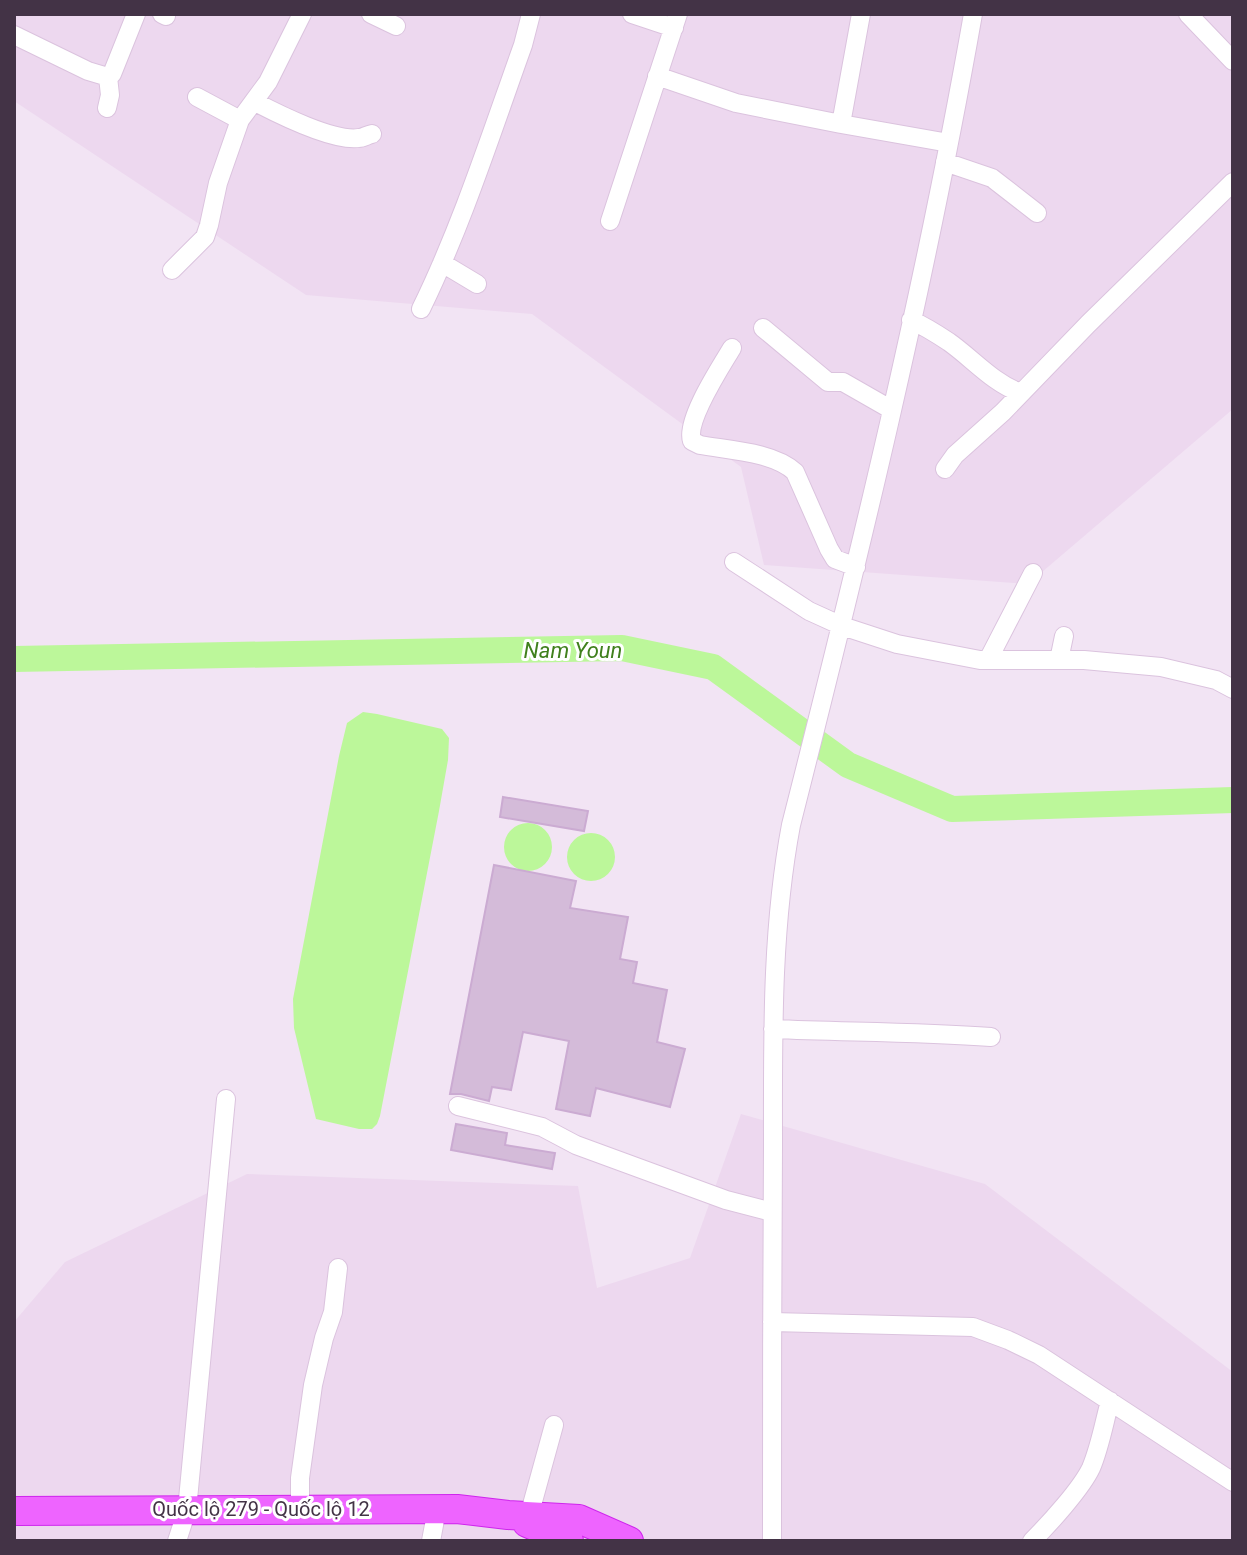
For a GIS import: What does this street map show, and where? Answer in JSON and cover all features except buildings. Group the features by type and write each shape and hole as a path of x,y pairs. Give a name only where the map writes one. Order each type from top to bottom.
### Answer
{"highway":[{"name":"Quốc lộ 279 - Quốc lộ 12","path":"14,1511 457,1509 521,1518"},
{"path":"521,1518 569,1541"},
{"path":"521,1518 579,1519 629,1541"}],"street":[{"path":"108,77 112,74 136,14"},
{"path":"172,270 205,237 218,183 240,120 268,82 302,14"},
{"path":"371,14 396,26"},
{"path":"421,309 442,263 523,45 531,14"},
{"path":"610,221 676,21 632,14"},
{"path":"841,124 861,14"},
{"path":"772,1541 773,1029 784,864 892,410 973,14"},
{"path":"1188,14 1233,61"},
{"path":"14,35 88,71 108,77"},
{"path":"657,76 736,103 949,143"},
{"path":"107,108 110,95 108,77"},
{"path":"197,97 240,120"},
{"path":"255,102 331,135 359,138 372,134"},
{"path":"945,162 992,178 1037,213"},
{"path":"945,469 955,455 1233,182"},
{"path":"442,263 477,284"},
{"path":"911,320 949,342 1008,388 1021,393"},
{"path":"763,328 828,382 843,382 892,410"},
{"path":"732,348 701,402 690,431 692,441 786,464 795,472 835,559 856,567"},
{"path":"734,562 840,633 988,660 1084,660 1161,667 1216,680 1233,689"},
{"path":"988,660 1033,573"},
{"path":"1059,660 1064,636"},
{"path":"773,1029 991,1037"},
{"path":"177,1541 187,1510 226,1099"},
{"path":"458,1106 542,1127 576,1145 726,1200 772,1212"},
{"path":"300,1509 300,1478 313,1385 333,1312 338,1268"},
{"path":"772,1322 973,1327 1039,1355 1233,1482"},
{"path":"1032,1541 1089,1471 1110,1401"},
{"path":"521,1518 554,1425"},
{"path":"431,1541 437,1509"}],"shaded area":[{"path":"14,14 1233,14 1233,409 1028,584 764,565 741,467 532,314 306,295 14,101"},
{"path":"363,712 442,729 449,738 439,811 380,1116 372,1129 316,1119 294,1028 293,999 347,723"},
{"path":"528,823 545,830 552,847 545,864 528,871 511,864 504,847 511,830"},
{"path":"591,833 600,834 608,840 614,848 614,866 608,874 600,880 591,881 582,880 574,874 568,866 567,857 568,848 574,840 582,834"},
{"path":"741,1114 985,1184 1233,1372 1233,1541 14,1541 14,1322 65,1262 247,1174 578,1186 597,1288 690,1258"}],"waterway":[{"name":"Nam Youn","path":"14,659 622,648 713,667 848,765 952,809 1233,800"}]}
